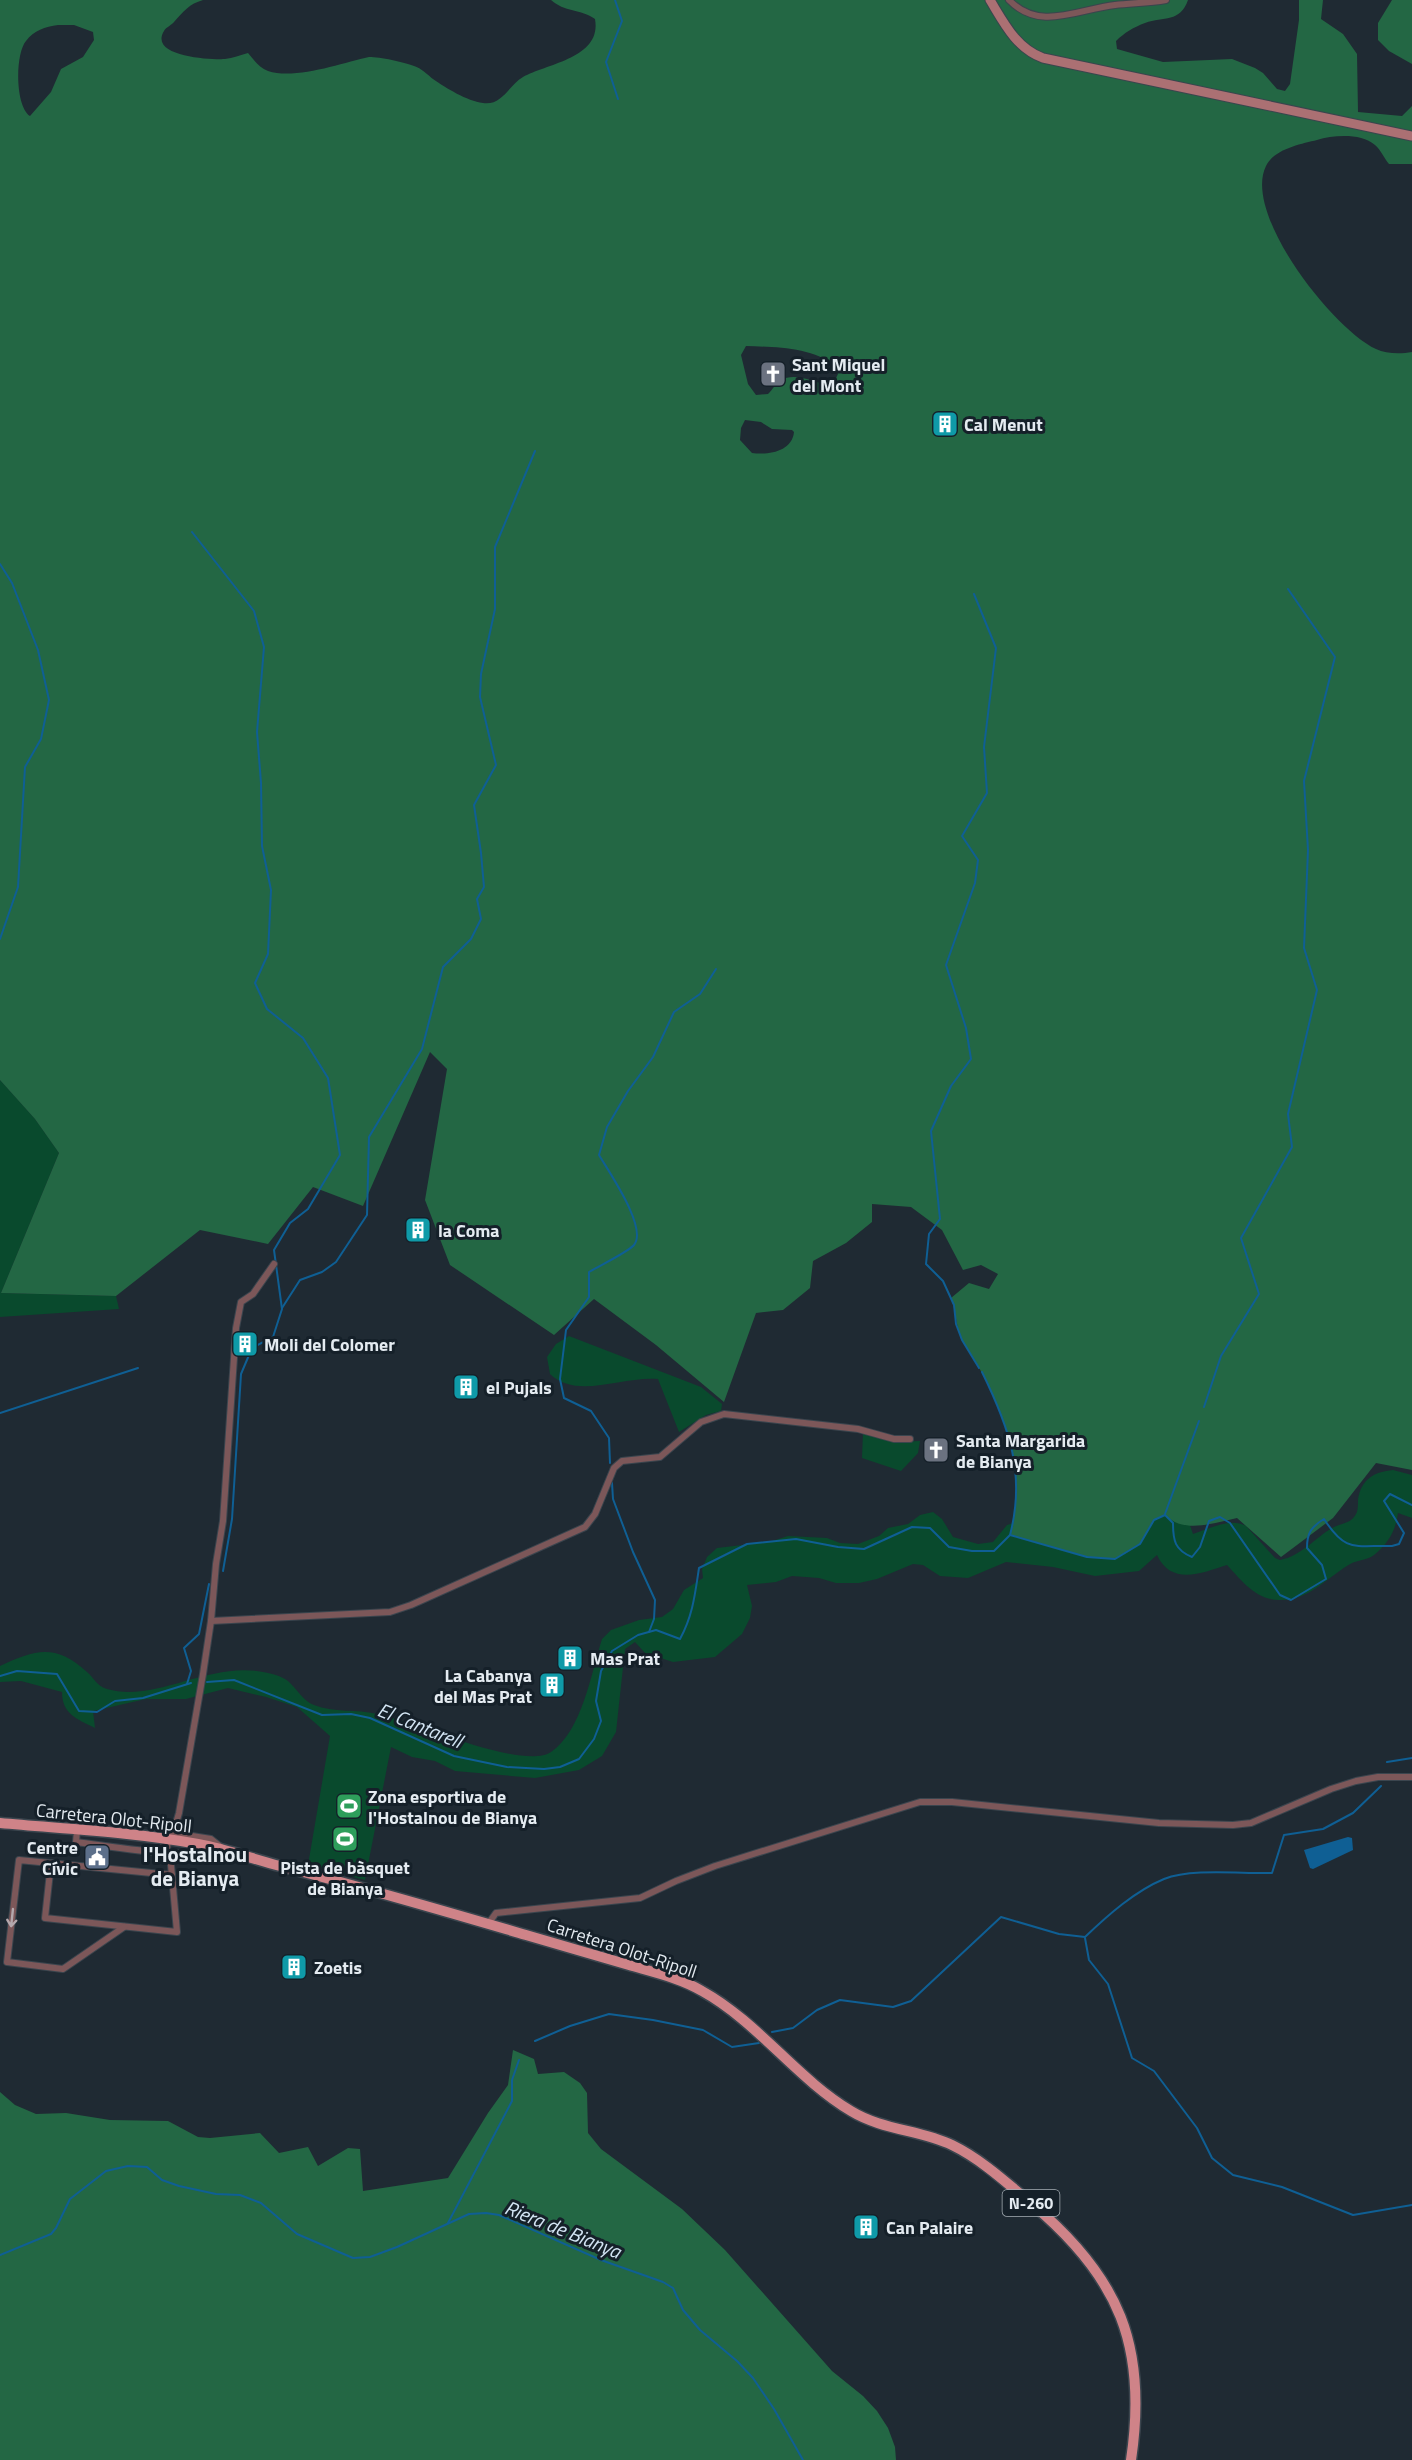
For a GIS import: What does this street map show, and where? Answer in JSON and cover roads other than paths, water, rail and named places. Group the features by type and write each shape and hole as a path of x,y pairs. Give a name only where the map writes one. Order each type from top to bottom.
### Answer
{"main road":[{"path":"990,0 1017,41 1025,49 1042,58 1412,136"},
{"name":"Carretera Olot-Ripoll","path":"0,1823 173,1839 226,1851 488,1924 690,1984 729,2008 852,2112 879,2124 954,2146 1003,2179 1073,2240 1095,2268 1112,2296 1128,2338 1134,2365 1136,2410 1131,2460"}],"street":[{"path":"1009,0 1023,11 1048,19 1113,5 1146,4 1166,0"},
{"path":"51,1863 45,1918 177,1932 168,1854 179,1813 211,1621 216,1564 223,1521 236,1328 241,1302 253,1294 274,1264"},
{"path":"211,1621 390,1612 411,1605 585,1527 595,1514 614,1468 622,1461 660,1457 701,1422 724,1414 858,1429 894,1439 910,1439"},
{"path":"488,1924 495,1913 640,1898 715,1866 920,1802 952,1802 1159,1823 1233,1825 1251,1823 1331,1789 1356,1781 1378,1777 1412,1777"},
{"path":"76,1831 76,1842 168,1854 202,1853 209,1852 213,1848"},
{"path":"173,1839 211,1839 226,1851"},
{"path":"173,1839 179,1853"},
{"path":"171,1865 179,1853"},
{"path":"124,1927 63,1969 7,1962 18,1860 172,1875"}],"water":[{"path":"1348,1837 1352,1838 1353,1850 1313,1869 1310,1868 1304,1850"}],"waterway":[{"path":"615,0 622,21 606,62 618,99"},
{"path":"282,1308 300,1280 322,1272 336,1262 367,1215 369,1137 422,1049 443,967 471,939 481,919 477,899 484,887 474,805 496,765 480,697 481,674 495,609 495,547 535,451"},
{"path":"192,532 254,611 264,647 257,732 262,846 271,890 268,954 255,983 267,1009 303,1038 328,1078 340,1155 308,1209 290,1223 274,1250 282,1309 273,1337 252,1348 241,1374 232,1519 223,1571"},
{"path":"0,564 12,583 38,650 49,700 41,739 25,767 18,887 0,939"},
{"path":"1204,1407 1221,1356 1259,1294 1241,1238 1292,1147 1288,1114 1317,990 1304,948 1308,850 1304,781 1335,657 1288,589"},
{"path":"974,594 996,648 984,747 987,793 962,836 978,860 975,883 946,965 966,1028 971,1059 951,1086 931,1131 940,1219 929,1234 926,1264 943,1281 954,1305 956,1324 962,1340 979,1368"},
{"path":"610,1463 609,1438 591,1411 564,1398 560,1379 566,1330 589,1297 589,1272 631,1248 637,1237 636,1226 626,1200 599,1155 607,1127 628,1091 653,1057 674,1012 700,994 716,969"},
{"path":"0,1413 138,1368"},
{"path":"982,1372 1000,1412 1012,1451 1016,1492 1010,1535"},
{"path":"1165,1514 1199,1421"},
{"path":"612,1483 613,1499 633,1552 655,1600 654,1619 649,1632"},
{"path":"207,1682 234,1680 322,1715 351,1714 370,1718 454,1756 507,1767 544,1769 560,1767 579,1759 594,1739 601,1721 596,1701 601,1671 612,1651 638,1635 656,1630 680,1639 691,1613 699,1568 747,1544 796,1539 838,1547 864,1549 912,1527 930,1528 949,1547 972,1551 994,1551 1010,1535 1087,1557 1115,1559 1140,1544 1154,1520 1165,1515 1173,1523 1176,1544 1192,1557 1200,1547 1209,1521 1220,1517 1230,1523 1280,1595 1291,1600 1326,1579 1322,1565 1307,1548 1309,1534 1316,1525 1324,1519 1339,1537 1352,1545 1392,1546 1399,1544 1404,1533 1384,1501 1390,1494 1412,1505"},
{"path":"187,1684 191,1671 184,1648 199,1634 209,1584"},
{"name":"El Cantarell","path":"0,1676 17,1671 57,1674 79,1711 97,1712 115,1701 143,1698 191,1683"},
{"path":"1387,1762 1412,1758"},
{"path":"772,2032 793,2028 817,2010 840,2000 893,2007 911,2001 1001,1917 1059,1934 1085,1937 1132,1897 1164,1879 1203,1873 1272,1873 1284,1835 1323,1829 1353,1813 1381,1786"},
{"path":"1085,1938 1089,1960 1108,1984 1132,2058 1154,2071 1197,2128 1212,2158 1233,2175 1282,2187 1353,2215 1412,2205"},
{"path":"535,2041 570,2026 609,2014 703,2030 732,2047 759,2043"},
{"path":"448,2223 512,2101 512,2080 519,2060"},
{"name":"Riera de Bianya","path":"0,2255 51,2234 70,2199 106,2171 128,2166 147,2167 162,2180 179,2186 216,2194 240,2195 261,2203 297,2234 353,2258 370,2257 397,2247 469,2214 499,2215 601,2260 663,2282 673,2288 683,2310 700,2330 737,2361 753,2378 803,2460"}],"place":[{"name":"Sant Miquel del Mont","path":"773,374"},
{"name":"Cal Menut","path":"945,424"},
{"name":"la Coma","path":"418,1230"},
{"name":"Moli del Colomer","path":"245,1344"},
{"name":"el Pujals","path":"466,1387"},
{"name":"Santa Margarida de Bianya","path":"936,1450"},
{"name":"Mas Prat","path":"570,1658"},
{"name":"La Cabanya del Mas Prat","path":"552,1685"},
{"name":"Zona esportiva de l'Hostalnou de Bianya","path":"349,1806"},
{"name":"Pista de bàsquet de Bianya","path":"345,1839"},
{"name":"Centre Cívic","path":"97,1857"},
{"name":"Zoetis","path":"294,1967"},
{"name":"Can Palaire","path":"866,2227"}],"district":[{"name":"l'Hostalnou de Bianya","path":"195,1866"}]}
